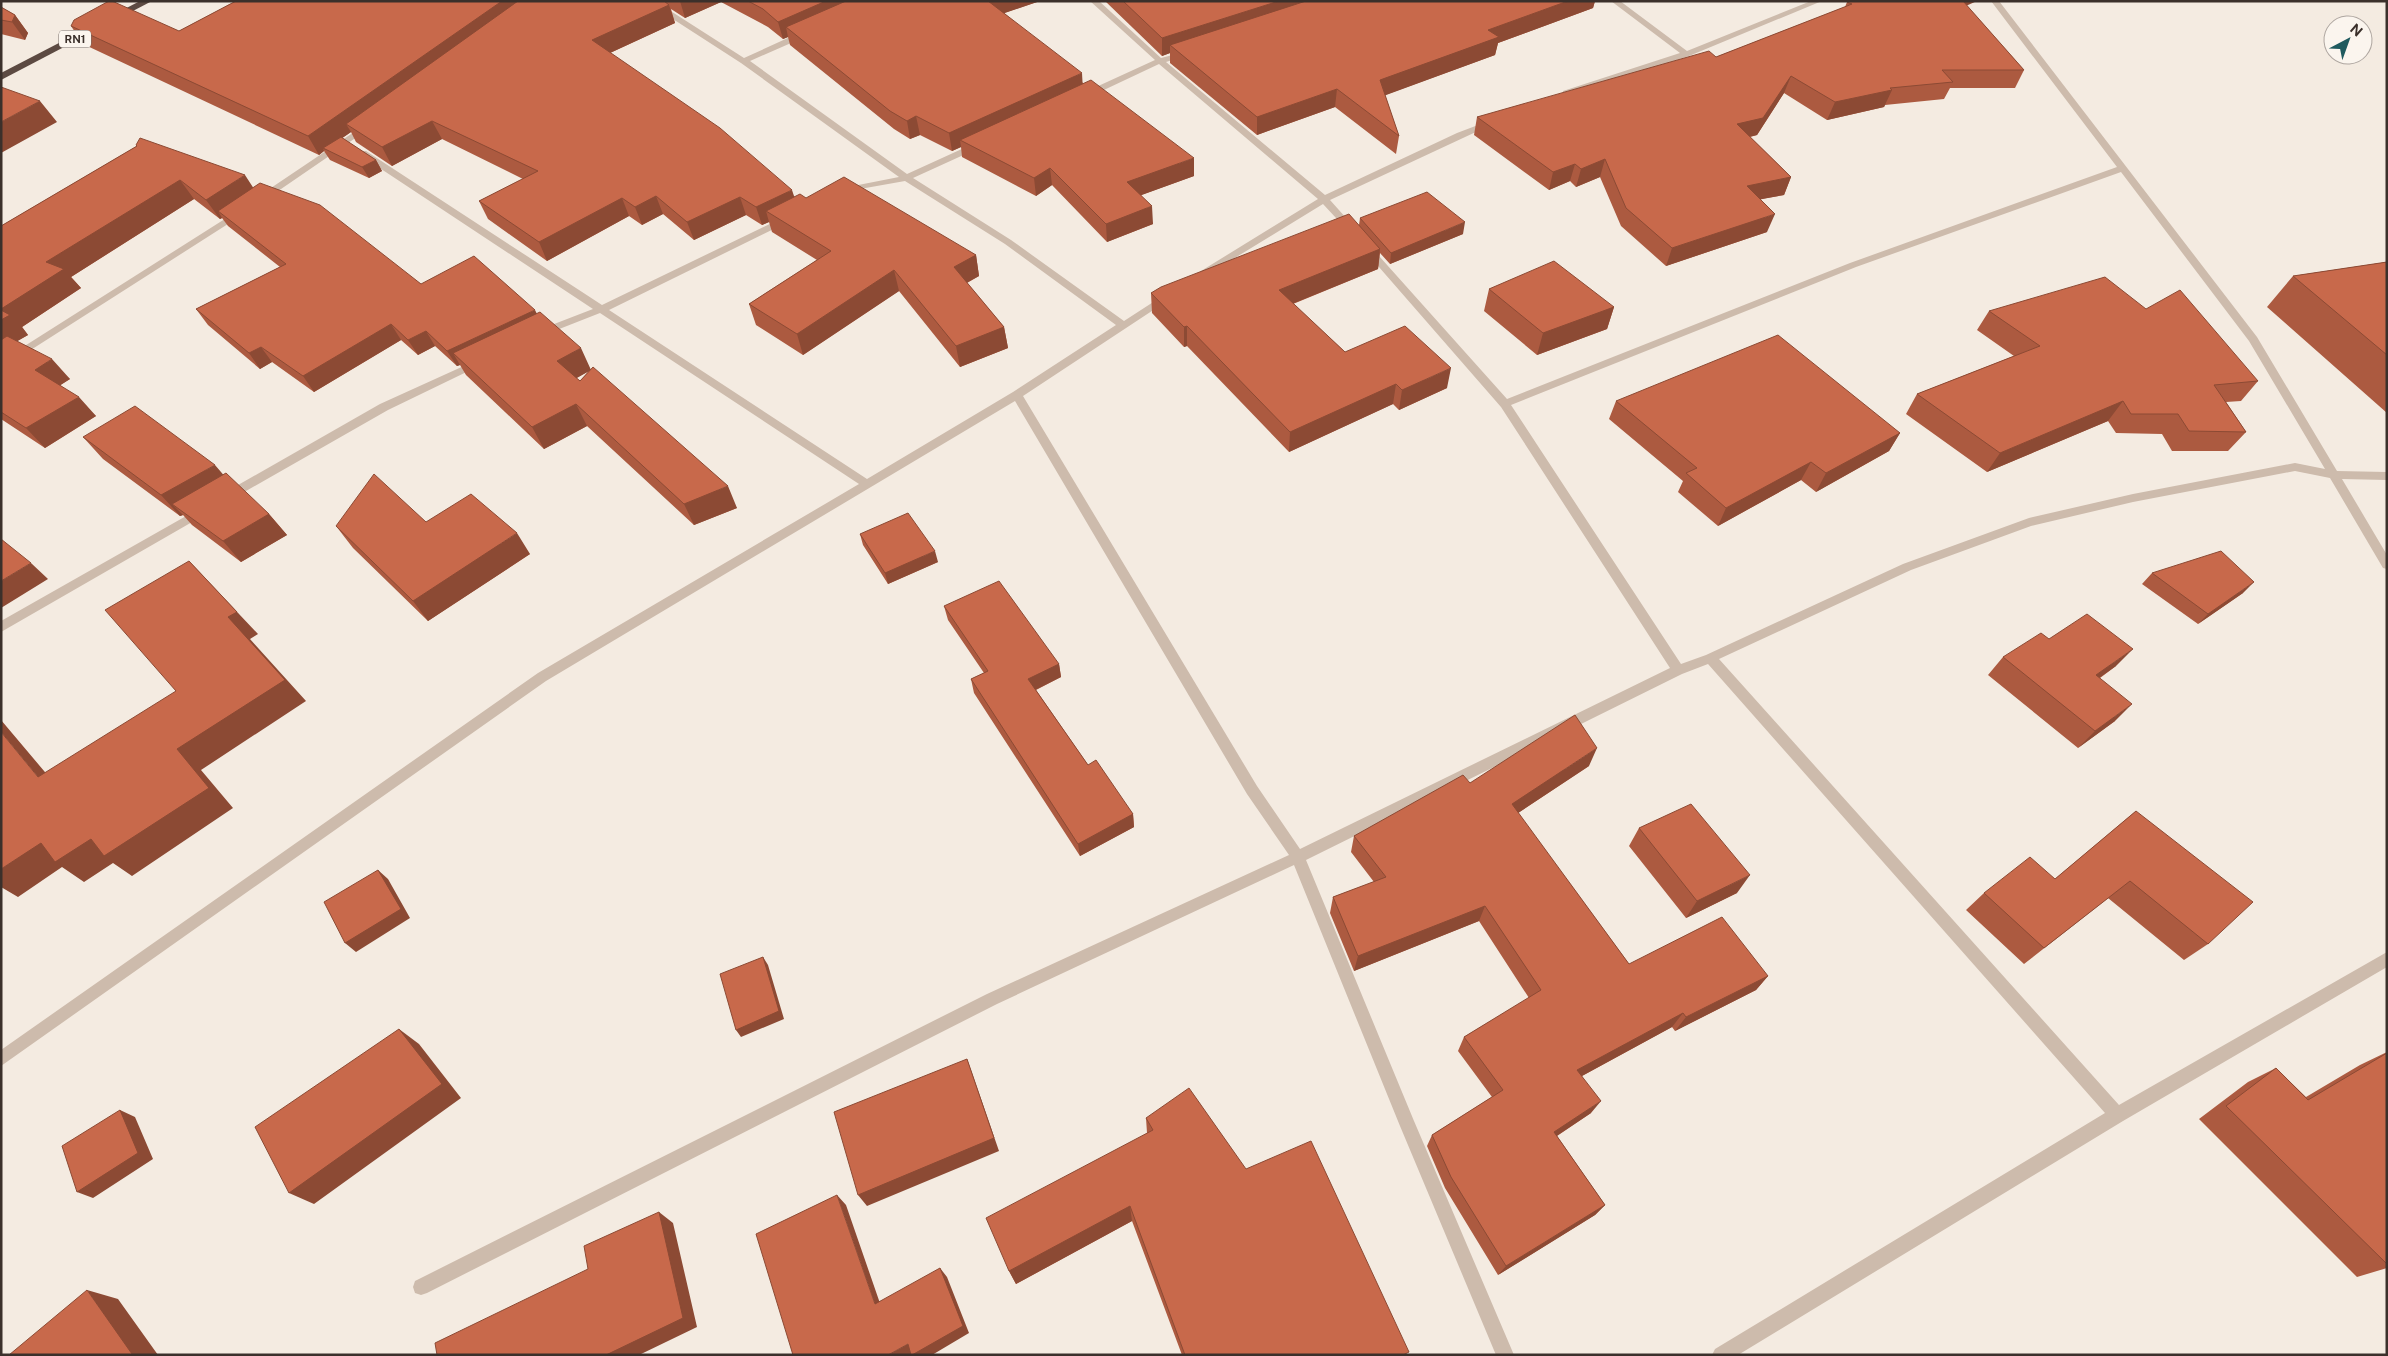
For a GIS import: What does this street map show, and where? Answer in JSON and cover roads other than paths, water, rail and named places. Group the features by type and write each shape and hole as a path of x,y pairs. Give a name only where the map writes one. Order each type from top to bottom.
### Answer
{"highway":[{"name":"RN1","path":"1,77 148,1"}],"street":[{"path":"649,1 744,61 906,178 1008,242 1124,326"},
{"path":"1094,1 1160,61 1324,199 1505,404 1678,670"},
{"path":"1615,1 1686,54"},
{"path":"1559,96 1686,54 1818,1"},
{"path":"1995,1 2253,339 2387,565"},
{"path":"744,61 815,30"},
{"path":"1072,101 1160,61 1198,49"},
{"path":"1,366 252,204 378,119"},
{"path":"1193,280 1324,199 1460,135 1496,121"},
{"path":"346,142 602,308 866,483"},
{"path":"837,194 846,190 906,178 985,142"},
{"path":"1505,404 1852,265 2122,168"},
{"path":"532,337 602,308 794,216"},
{"path":"1,1059 542,677 1017,395 1178,290"},
{"path":"1,627 384,407 488,358"},
{"path":"1017,395 1252,790 1298,857 1408,1126 1505,1355"},
{"path":"421,1287 992,998 1298,857 1678,670 1710,658 1907,567 2029,522 2133,498 2295,467 2333,475 2387,476"},
{"path":"1710,658 2117,1115"},
{"path":"1721,1355 2117,1115 2387,959"}]}
